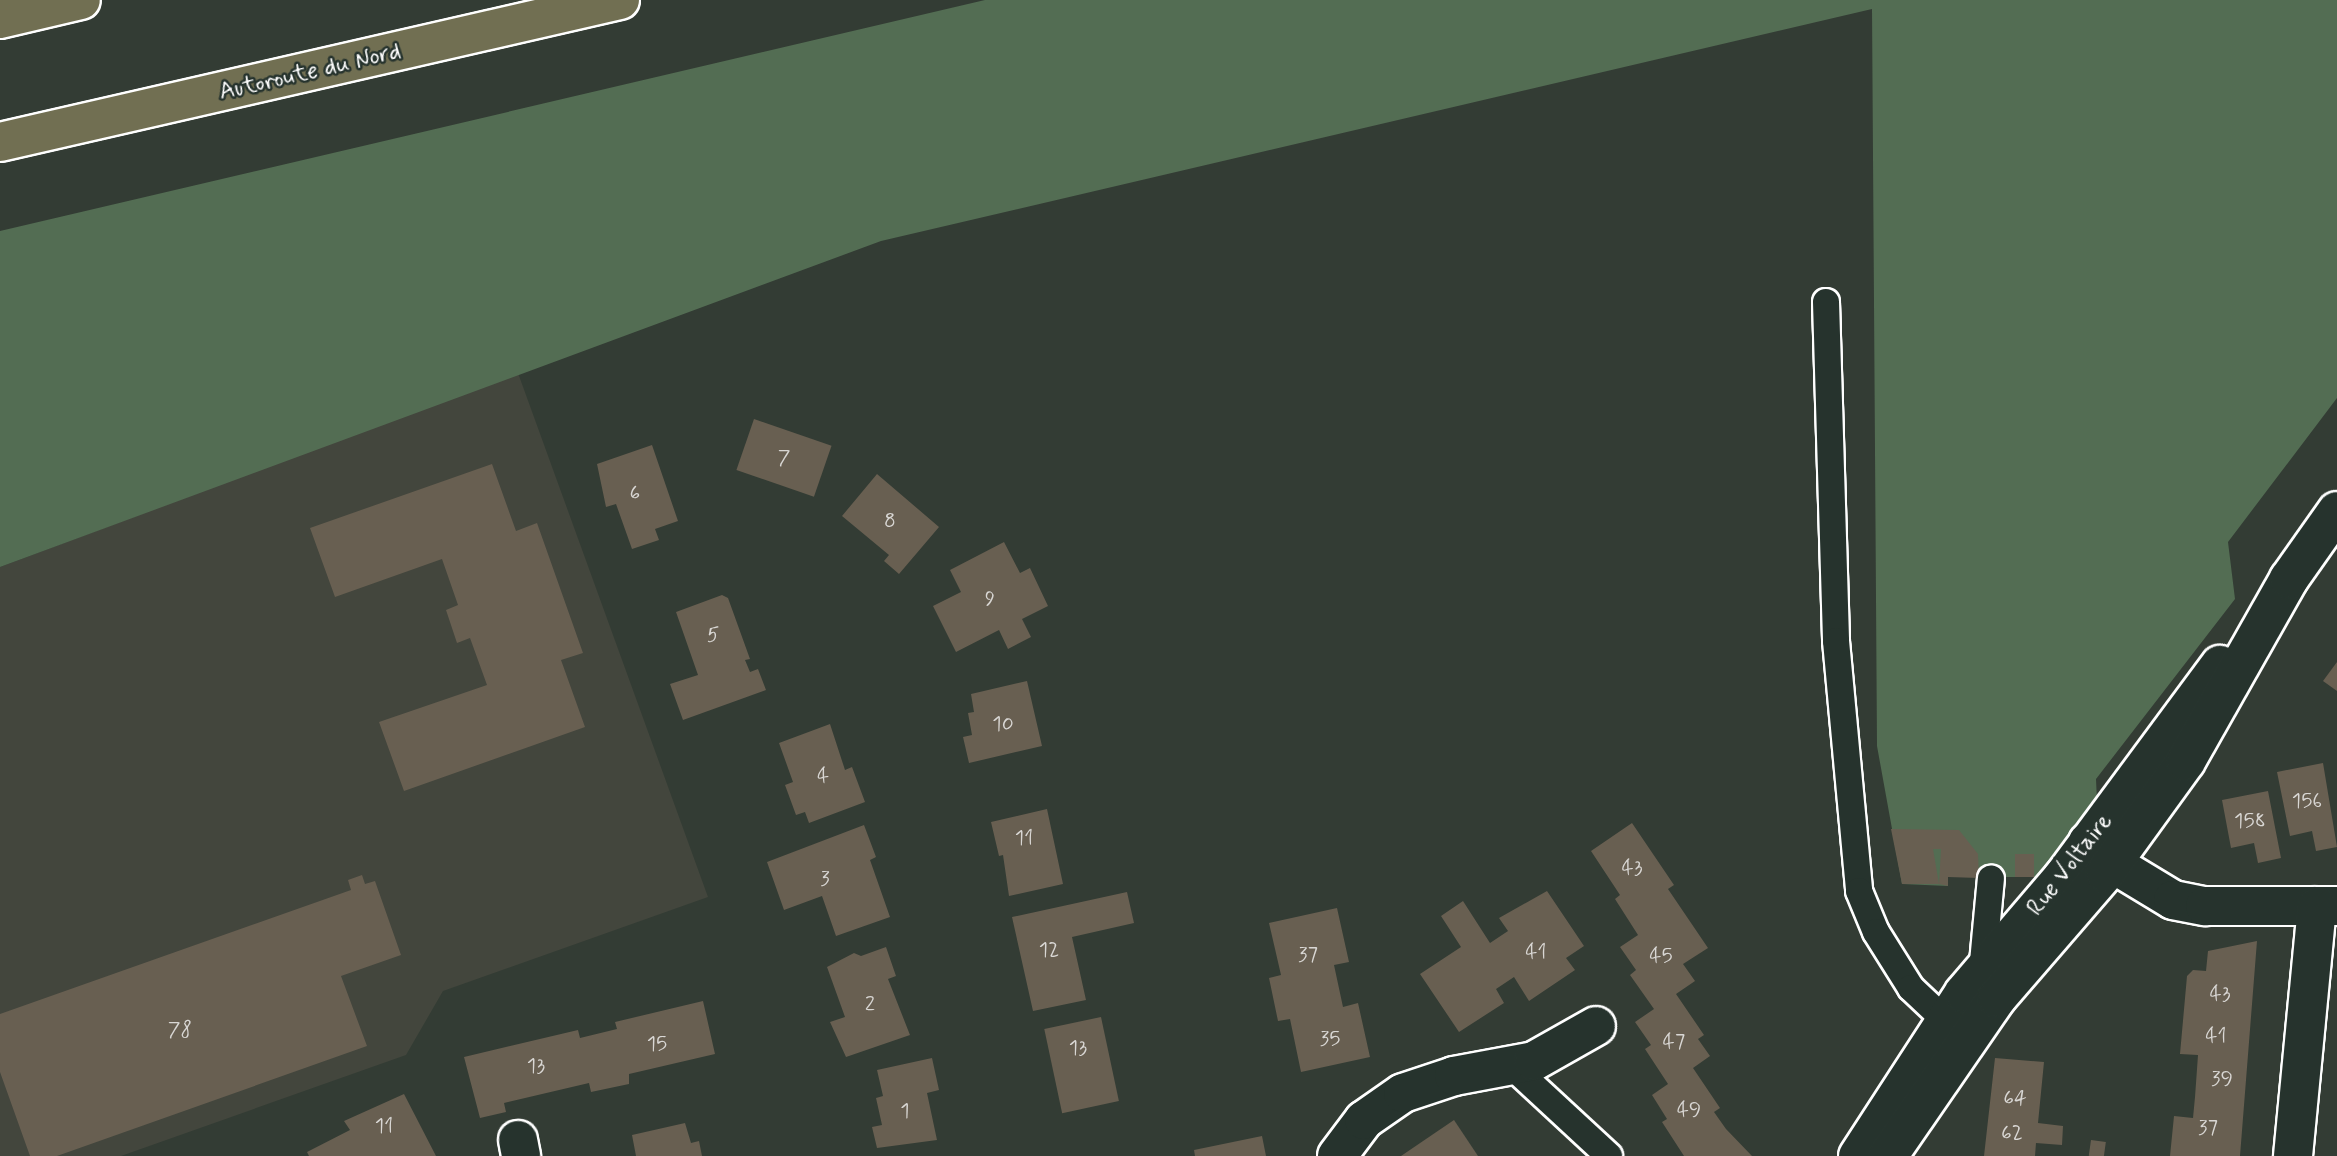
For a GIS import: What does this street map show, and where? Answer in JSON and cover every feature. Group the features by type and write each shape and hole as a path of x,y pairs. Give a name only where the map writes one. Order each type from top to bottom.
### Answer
{"highway":[{"path":"0,19 81,0"},
{"name":"Autoroute du Nord","path":"0,142 620,0"}],"street":[{"name":"Rue Voltaire","path":"1888,1156 2100,853 2242,634 2289,579 2337,511"},
{"name":"Rue Voltaire","path":"1858,1156 1945,1020 1982,973 2100,853"},
{"path":"2100,853 2173,900 2205,906 2327,906 2293,1156"},
{"path":"1337,1156 1364,1120 1403,1093 1454,1076 1513,1067 1554,1052 1596,1026"}],"lane":[{"path":"1826,302 1836,641 1859,891 1876,932 1910,988 1945,1020"},
{"path":"1982,973 1991,878"},
{"path":"1513,1067 1609,1156"}],"shaded area":[{"path":"518,373 708,897 443,991 406,1055 121,1156 0,1156 0,567"}],"green space":[{"path":"985,0 2337,0 2337,398 2228,542 2235,599 2096,779 2097,801 2039,877 1948,877 1948,886 1902,884 1877,746 1872,9 881,241 0,567 0,231"}],"building":[{"path":"754,419 832,446 814,497 736,470"},
{"path":"652,445 678,521 655,529 659,540 632,549 616,504 606,507 597,464"},
{"path":"492,464 516,531 537,523 583,653 561,660 585,727 404,791 379,722 487,685 470,638 457,643 446,610 458,605 442,559 335,597 310,528"},
{"path":"877,474 939,527 899,574 884,561 889,555 842,516"},
{"path":"1004,542 1020,573 1030,568 1048,606 1022,619 1031,637 1008,649 999,630 956,652 933,606 961,592 950,570"},
{"path":"722,595 728,598 750,659 745,660 750,672 758,669 766,690 683,720 670,684 698,675 676,612"},
{"path":"2337,662 2337,691 2323,681"},
{"path":"1027,681 1042,746 969,763 963,737 972,735 968,713 974,712 971,694"},
{"path":"830,724 845,770 852,767 865,802 809,823 805,812 796,815 785,785 793,782 779,743"},
{"path":"2323,763 2337,847 2316,851 2312,831 2290,836 2277,772"},
{"path":"2268,791 2281,858 2258,863 2254,843 2231,848 2222,800"},
{"path":"1047,809 1063,884 1009,896 1003,855 999,856 991,822"},
{"path":"1632,823 1674,885 1668,889 1708,948 1683,964 1695,981 1676,994 1704,1035 1698,1039 1710,1056 1693,1068 1720,1108 1714,1112 1752,1156 1684,1156 1662,1122 1667,1119 1652,1095 1668,1084 1645,1049 1651,1045 1635,1022 1654,1009 1630,975 1636,970 1620,947 1638,935 1615,899 1620,895 1591,851"},
{"path":"864,825 876,857 870,860 890,917 836,936 822,896 784,910 767,862"},
{"path":"1891,829 1959,830 1978,854 1979,878 1948,877 1948,886 1902,884","holes":["1933,849 1941,849 1939,884"]},
{"path":"2015,854 2034,854 2034,877 2015,877"},
{"path":"362,875 365,884 375,881 401,955 341,976 367,1046 57,1156 30,1156 0,1072 0,1014 351,890 348,880"},
{"path":"1547,891 1584,946 1566,958 1575,970 1529,1001 1514,977 1496,989 1504,1003 1459,1032 1420,974 1461,947 1441,916 1463,901 1490,943 1508,931 1499,918"},
{"path":"1127,892 1134,923 1072,937 1086,1000 1033,1011 1012,917"},
{"path":"1337,908 1349,962 1334,965 1343,1007 1358,1003 1370,1057 1301,1072 1290,1019 1278,1021 1269,978 1281,975 1269,923"},
{"path":"2257,941 2240,1156 2170,1156 2174,1116 2193,1118 2195,1097 2198,1055 2180,1054 2187,976 2193,970 2206,971 2208,951"},
{"path":"886,947 896,976 888,979 910,1035 846,1057 830,1022 845,1017 827,967 854,953 861,956"},
{"path":"703,1001 715,1054 629,1074 629,1084 591,1092 589,1083 504,1103 506,1112 480,1118 464,1057 578,1030 580,1038 617,1029 615,1022"},
{"path":"1101,1017 1119,1101 1062,1113 1044,1029"},
{"path":"932,1058 939,1090 927,1093 937,1140 877,1148 872,1127 882,1125 876,1098 883,1096 877,1070"},
{"path":"1995,1058 2044,1062 2038,1123 2063,1126 2062,1145 2036,1143 2035,1156 1984,1156"},
{"path":"404,1094 436,1156 309,1156 307,1152 350,1130 344,1121"},
{"path":"1454,1120 1478,1156 1401,1156"},
{"path":"685,1123 691,1143 699,1141 702,1156 636,1156 632,1135"},
{"path":"1262,1136 1266,1156 1195,1156 1194,1150"},
{"path":"2091,1140 2106,1142 2104,1156 2089,1156"}]}
